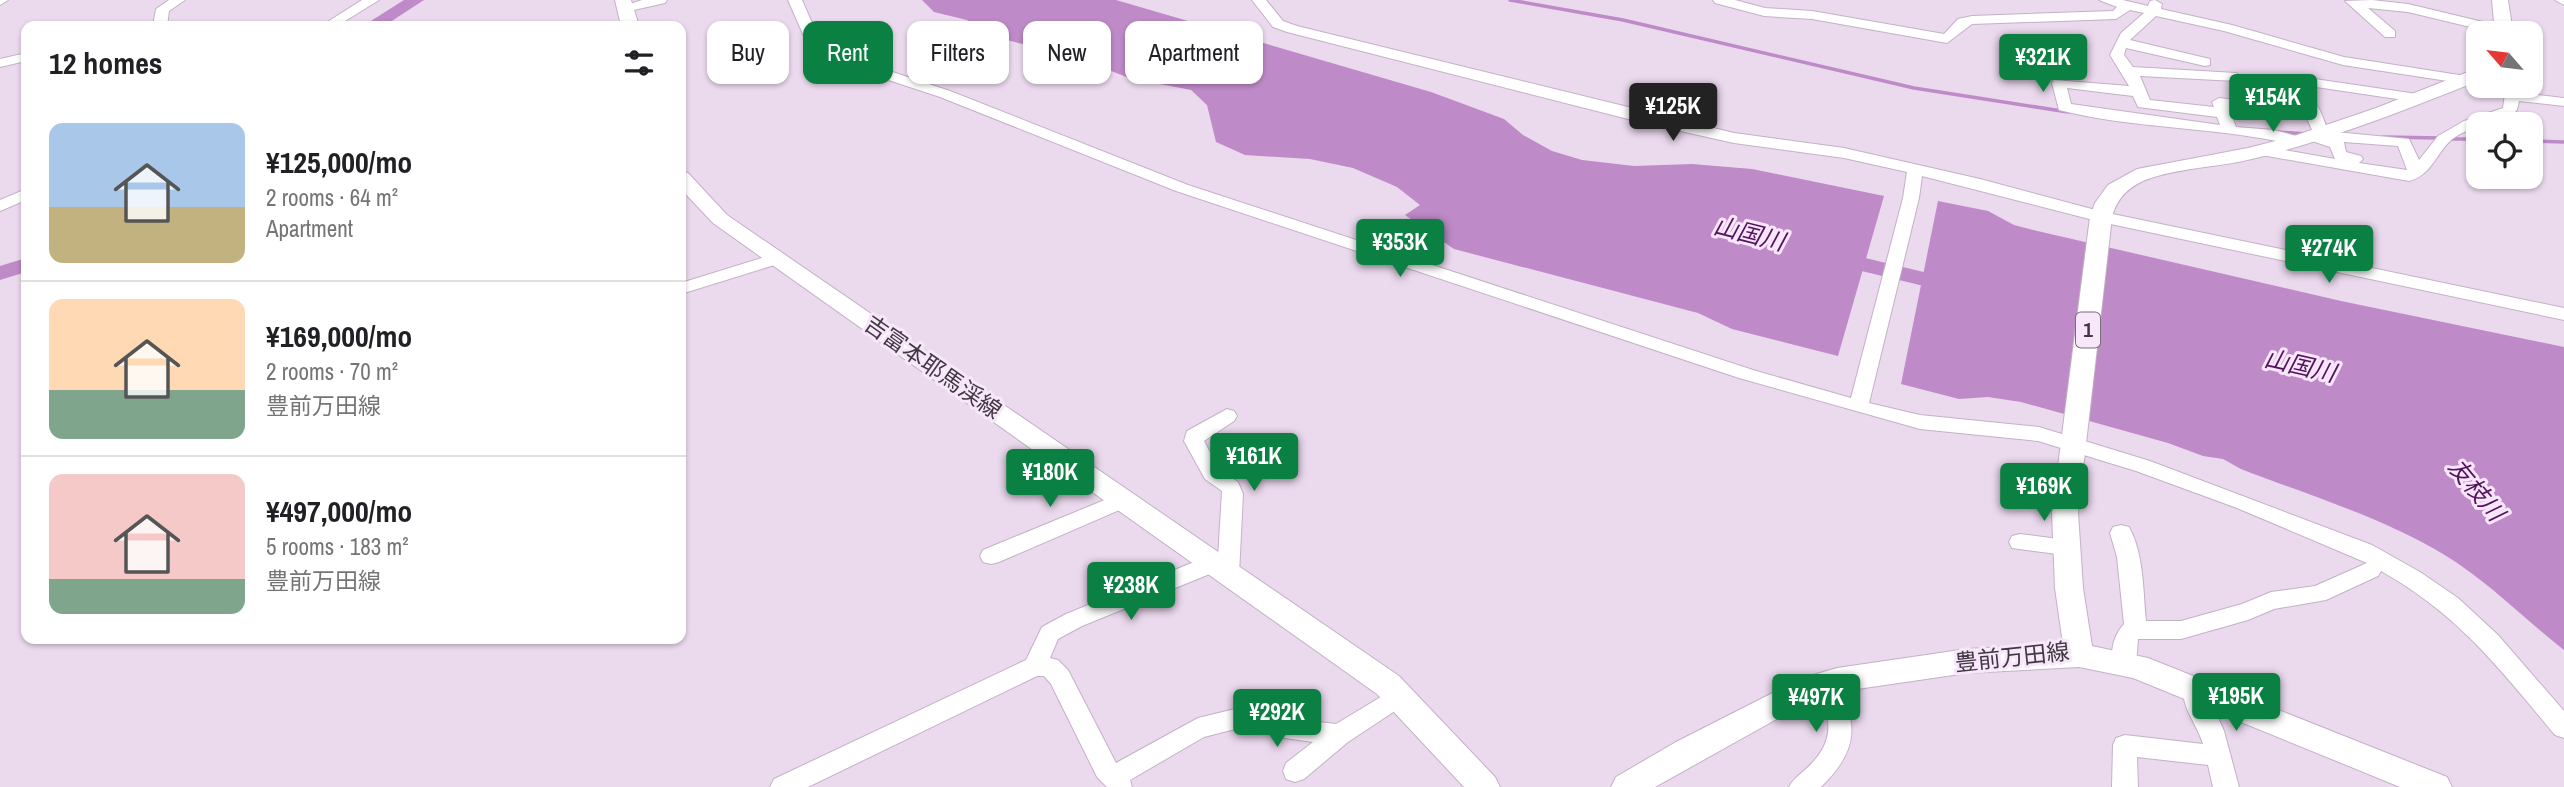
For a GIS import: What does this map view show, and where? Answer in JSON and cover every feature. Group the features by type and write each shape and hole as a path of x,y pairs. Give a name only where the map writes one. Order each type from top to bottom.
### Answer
{"main road":[{"path":"2500,0 2503,21"},
{"path":"624,4 629,21"},
{"name":"豊前万田線","path":"1627,787 1686,751 1800,691 1825,683 1967,661 2079,655 2065,547 2065,513 2101,220 2105,203 2115,188 2144,173 2262,142 2322,137 2466,79"},
{"name":"吉富本耶馬渓線","path":"686,182 720,219 1360,664 1399,696 1484,787"},
{"path":"2079,655 2124,664 2194,689 2436,787"}],"street":[{"path":"161,21 163,9 178,0"},
{"path":"327,21 357,0"},
{"path":"336,21 372,0"},
{"path":"624,4 660,0"},
{"path":"795,0 817,50 824,54 945,94 1182,188 1746,374 1920,422 2075,440 2364,551 2412,578 2450,604 2490,641 2564,727"},
{"path":"1259,0 1278,24 1352,47 1734,138 1844,153 2101,220 2564,314"},
{"path":"1720,0 1764,12 1812,15 1947,39 1963,22 1972,20 2116,15"},
{"path":"2106,0 2127,5 2155,5 2343,61 2466,76"},
{"path":"2352,1 2408,8 2466,22"},
{"path":"2352,1 2390,34"},
{"path":"2102,26 2127,5"},
{"path":"2143,105 2129,71 2117,55 2125,37 2155,5"},
{"path":"2058,15 2102,26 2125,37 2205,62"},
{"path":"0,63 21,58"},
{"path":"2129,71 2236,76"},
{"path":"2301,81 2417,98"},
{"path":"2223,113 2195,116 2143,105 2123,115 2064,107 2059,83 2116,89 2143,105 2262,142 2409,176 2432,157 2443,139 2469,124 2504,115 2510,110 2511,98"},
{"path":"2116,89 2123,115"},
{"path":"2186,94 2195,116"},
{"path":"2543,98 2564,102"},
{"path":"2230,131 2219,102 2279,109 2322,137 2339,155 2415,170"},
{"path":"2279,109 2278,103 2309,106 2322,137"},
{"path":"2248,105 2262,142"},
{"path":"2322,137 2404,142 2415,170"},
{"path":"2371,139 2376,163"},
{"path":"1859,403 1911,198 1915,170"},
{"path":"0,206 21,196"},
{"path":"686,287 778,258"},
{"path":"1035,666 1050,633 1074,620 1220,569 1233,494 1231,487 1212,474 1194,442 1194,436 1227,416"},
{"path":"991,556 1124,500"},
{"path":"2121,533 2128,557 2136,630"},
{"path":"2020,542 2065,547"},
{"path":"2124,664 2126,638 2132,630 2181,630 2248,611 2271,601 2318,594 2371,570"},
{"path":"783,787 1035,666 1050,667 1060,677 1106,769 1117,782 1198,728 1244,717 1285,728 1339,735"},
{"path":"1802,787 1824,767 1836,748 1841,728 1839,709 1825,683"},
{"path":"2194,689 2196,700 2212,731 2228,786"},
{"path":"1295,771 1339,735 1399,696"},
{"path":"2125,787 2125,745 2218,756"}],"water":[{"path":"922,0 1116,0 1188,21 1125,21 1125,76 1111,71 1111,21 1023,21 1023,44 1009,41 1009,21 969,21 934,12"},
{"path":"1263,43 1431,92 1504,119 1523,135 1552,151 1582,160 1634,166 1692,164 1752,169 1884,196 1838,356 1732,329 1698,313 1454,249 1405,215 1420,205 1397,187 1353,168 1310,159 1245,155 1216,142 1207,105 1191,90 1160,84 1263,84"},
{"name":"友枝川","path":"1938,201 1988,211 2014,225 2033,230 2341,301 2564,347 2564,650 2490,588 2443,554 2396,529 2344,507 2241,469 2223,459 2203,456 2168,443 2021,402 1988,397 1959,399 1901,384"}],"waterway":[{"path":"380,21 416,0"},
{"path":"1510,0 1623,20 1914,88 2068,112"},
{"path":"2278,132 2308,134"},
{"path":"2383,137 2441,138"},
{"path":"2450,139 2466,139"},
{"path":"2543,141 2564,142"},
{"name":"山国川","path":"1832,257 1953,286"},
{"path":"0,273 21,267"}]}
